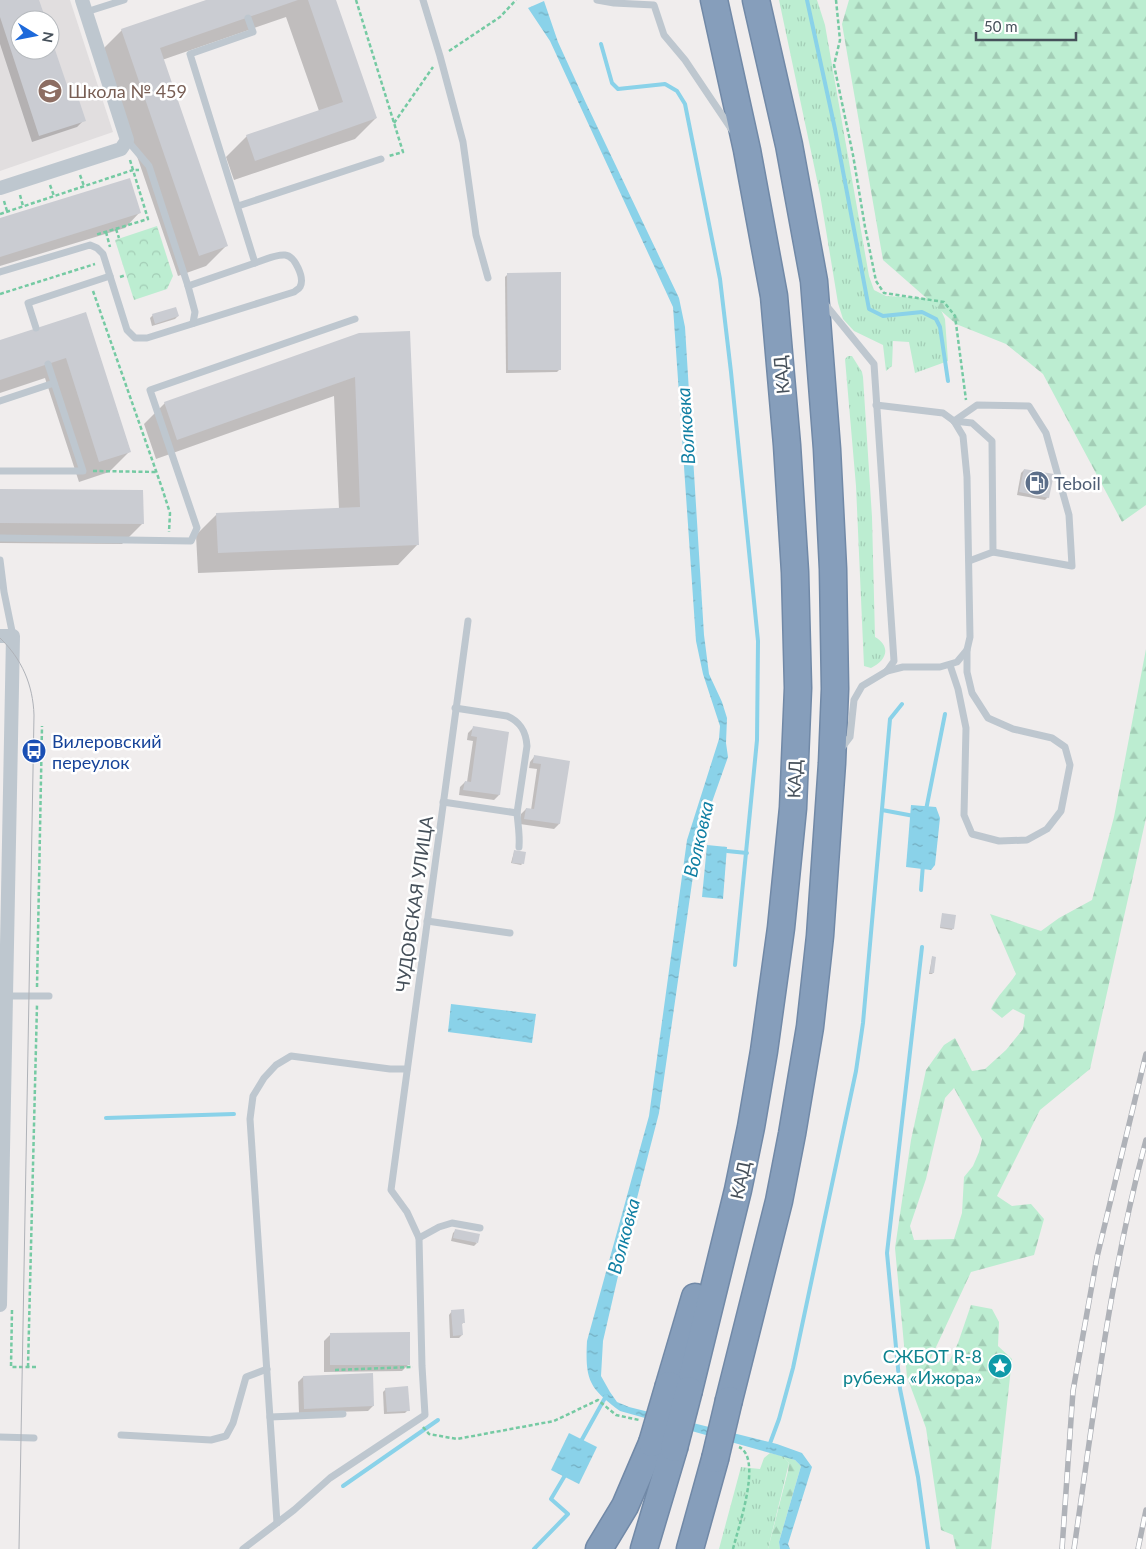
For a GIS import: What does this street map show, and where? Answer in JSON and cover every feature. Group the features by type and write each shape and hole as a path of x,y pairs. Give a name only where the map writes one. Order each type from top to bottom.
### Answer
{"highway":[{"name":"КАД","path":"644,1549 663,1445 679,1388 725,1245 751,1127 764,1051 781,928 793,808 798,688 795,572 787,445 774,296 747,150 714,0"},
{"name":"КАД","path":"690,1549 715,1459 779,1200 792,1134 807,1047 820,936 832,762 835,689 833,569 827,449 814,282 789,145 756,0"},
{"path":"599,1549 663,1445"}],"street":[{"path":"1,193 121,149 126,140 84,6"},
{"path":"0,1305 7,636"}],"lane":[{"path":"84,6 124,0"},
{"path":"423,0 463,142 476,235 488,278"},
{"path":"597,0 614,3 654,5 664,35 685,60 747,150"},
{"path":"248,18 252,32 190,54 255,263"},
{"path":"126,140 149,166 188,286 195,312 193,323"},
{"path":"238,206 381,159"},
{"path":"0,272 90,245 97,248 103,254 128,330 135,338 147,338 294,292 301,286 301,280 296,262 288,255 282,254 188,286"},
{"path":"36,328 28,303 110,276"},
{"path":"814,282 827,309 874,364 894,661 887,671"},
{"path":"0,538 191,541 198,528 150,390 355,320"},
{"path":"0,471 83,471 48,364"},
{"path":"0,401 54,384"},
{"path":"876,405 943,413 954,421 963,436 967,477 970,637 967,650 967,672 972,693 988,718 1013,729 1052,738 1065,747 1070,765 1061,811 1047,829 1027,840 999,841 972,834 964,815 966,728 958,689 950,665"},
{"path":"954,421 977,405 1030,406 1046,433 1069,515 1072,566 993,552 968,561"},
{"path":"954,421 972,423 992,441 993,552"},
{"path":"0,560 7,636"},
{"name":"ЧУДОВСКАЯ УЛИЦА","path":"419,1238 407,1212 391,1190 468,621"},
{"path":"832,762 850,738 854,700 862,686 887,671 903,667 940,667 950,665 957,662 967,650"},
{"path":"455,708 508,716 522,726 527,746 517,813 520,835 519,847"},
{"path":"443,802 517,813"},
{"path":"427,920 510,933"},
{"path":"3,997 49,996"},
{"path":"277,1523 250,1119 253,1096 264,1078 276,1065 291,1056 407,1069"},
{"path":"243,1549 294,1510 330,1478 425,1415 419,1238 439,1226 452,1223 480,1228"},
{"path":"121,1435 211,1440 226,1436 233,1423 246,1377 267,1368"},
{"path":"270,1417 342,1414"},
{"path":"0,1437 34,1438"}],"path":[{"path":"356,0 403,152 381,159"},
{"path":"836,0 840,40 834,65 876,281 884,293 944,302 955,316 968,411"},
{"path":"0,214 133,170 142,170"},
{"path":"88,238 148,219 133,170"},
{"path":"79,171 84,186"},
{"path":"49,181 54,196"},
{"path":"18,192 23,206"},
{"path":"1,193 7,211"},
{"path":"116,229 119,238"},
{"path":"106,232 111,250"},
{"path":"0,294 95,264"},
{"path":"120,277 126,275"},
{"path":"90,282 170,513 168,541"},
{"path":"83,471 157,472"},
{"path":"28,1367 42,726"},
{"path":"335,1370 422,1366"},
{"path":"11,1367 36,1367"},
{"path":"421,1425 429,1434 458,1439 554,1421 598,1400 616,1416 632,1418"},
{"path":"733,1549 749,1482 750,1463 748,1455 741,1448"}],"shaded area":[{"name":"Школа № 459","path":"0,0 70,0 113,132 0,171"}],"green space":[{"path":"779,0 817,0 825,25 869,276 874,290 886,296 936,299 945,319 948,361 915,373 909,342 893,341 892,366 886,371 883,345 854,331 843,319 838,303 820,194"},
{"path":"849,0 1146,0 1146,505 1122,522 1043,374 1006,344 956,324 883,260 842,24"},
{"path":"157,226 173,276 167,289 134,300 115,240"},
{"path":"848,356 852,356 863,377 872,517 875,637 884,645 885,649 883,658 871,668 864,666 856,486 845,359"},
{"path":"1146,649 1146,818 1090,1069 1040,1110 997,1196 1012,1206 1031,1204 1044,1219 1034,1255 971,1272 930,1360 949,1362 958,1343 971,1305 992,1309 999,1322 998,1346 1012,1359 991,1549 956,1549 953,1535 941,1530 926,1428 907,1377 895,1248 911,1140 926,1070 944,1045 955,1038 972,1071 985,1069 1006,1050 1023,1029 1025,1015 1013,1009 1002,1018 991,1009 1016,974 990,914 1041,931 1059,918 1092,900 1114,817","holes":["954,1088 982,1139 973,1166 964,1177 962,1213 954,1239 914,1240 910,1226 926,1179 945,1098"]},
{"path":"770,1453 783,1456 789,1463 768,1549 719,1549 741,1467 760,1469 764,1458"},
{"path":"783,1456 795,1460 801,1466 779,1542 780,1549 768,1549 788,1471 789,1463"}],"water":[{"name":"Волковка","path":"544,1 558,42 679,298 685,327 704,635 709,674 727,718 726,743 728,757 706,819 696,855 659,1113 603,1341 601,1376 617,1402 629,1407 777,1444 802,1453 812,1467 788,1544 790,1549 780,1549 779,1542 801,1466 795,1460 620,1411 601,1396 595,1389 588,1374 587,1341 649,1116 687,840 719,739 720,726 703,674 696,641 673,307 550,41 528,8"},
{"path":"911,805 936,807 940,818 935,865 931,870 906,867"},
{"path":"707,845 727,847 723,899 702,897"},
{"path":"451,1004 536,1014 532,1043 448,1032"},
{"path":"569,1433 597,1447 579,1484 551,1470"}],"building":[{"path":"0,0 39,0 42,10 10,10 10,48 0,17"},
{"path":"206,0 298,0 160,48 228,246 199,256 121,29"},
{"path":"308,0 336,0 377,118 255,161 246,135 343,102"},
{"path":"14,60 58,60 67,85 73,82 86,121 39,136"},
{"path":"130,178 141,213 0,257 0,218"},
{"path":"561,272 561,370 508,370 507,273"},
{"path":"176,307 179,316 155,324 152,314"},
{"path":"86,312 131,452 99,462 66,358 0,380 0,340"},
{"path":"410,331 419,545 218,553 216,513 360,507 355,377 177,440 164,402 359,333"},
{"name":"Teboil","path":"1024,469 1054,474 1049,498 1019,492"},
{"path":"0,489 143,490 144,524 0,523"},
{"path":"473,726 509,732 500,795 463,790 465,781 471,782 477,737 471,736"},
{"path":"534,755 570,761 560,824 524,819 526,808 534,809 541,764 533,763"},
{"path":"514,850 526,852 524,864 512,863"},
{"path":"942,913 956,915 954,929 940,927"},
{"path":"932,956 936,957 934,973 930,973"},
{"path":"455,1229 480,1234 478,1243 453,1238"},
{"path":"464,1309 465,1323 462,1323 463,1335 453,1336 451,1310"},
{"path":"410,1332 410,1365 330,1365 330,1333"},
{"path":"373,1373 374,1406 304,1409 303,1376"},
{"path":"408,1386 410,1411 387,1412 385,1388"}],"waterway":[{"path":"807,0 835,129 869,309 883,316 922,312 936,319 940,327 948,381"},
{"path":"601,44 612,83 618,89 665,84 677,91 685,104 720,279 758,641 757,740 735,965"},
{"path":"769,1446 779,1419 793,1368 856,1071 863,1023 890,719 902,704"},
{"path":"926,810 945,714"},
{"path":"882,810 914,816"},
{"path":"727,851 747,853"},
{"path":"921,890 923,864"},
{"path":"922,947 887,1253 900,1389 918,1477 928,1549"},
{"path":"106,1118 234,1114"},
{"path":"580,1443 606,1396"},
{"path":"343,1486 438,1420"},
{"path":"534,1549 568,1514 551,1499 567,1472"}],"tram line":[{"path":"0,638 8,646 25,673 29,683 34,715 19,1549"}],"railway":[{"path":"1062,1549 1073,1391 1097,1257 1146,1054"},
{"path":"1074,1549 1104,1343 1122,1241 1146,1140"},
{"path":"1138,1549 1146,1510"}],"place":[{"name":"Школа № 459","path":"50,91"},
{"name":"Teboil","path":"1037,483"},
{"name":"Вилеровский переулок","path":"34,751"},
{"name":"СЖБОТ R-8 рубежа «Ижора»","path":"1000,1366"}]}
